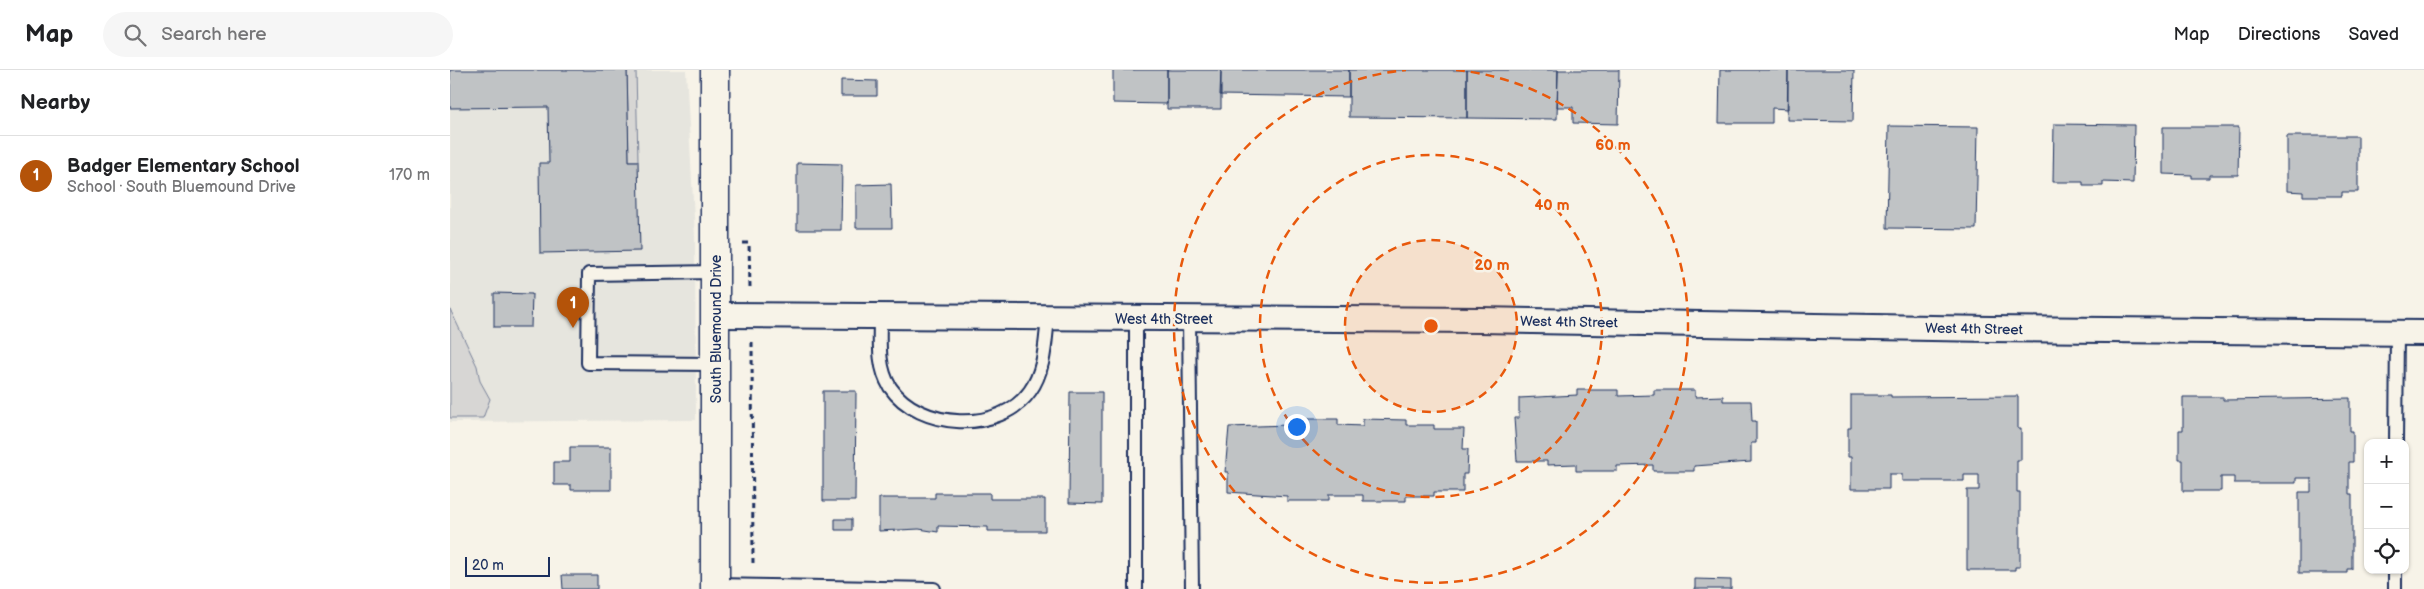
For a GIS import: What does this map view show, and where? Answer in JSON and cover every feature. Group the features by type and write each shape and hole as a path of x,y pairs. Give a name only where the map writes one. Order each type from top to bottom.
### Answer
{"main road":[{"name":"South Bluemound Drive","path":"715,70 715,587"}],"street":[{"name":"West 4th Street","path":"715,315 1481,320 1980,329 2424,334"}],"lane":[{"path":"715,364 588,363 589,274 716,272"},
{"path":"880,316 882,367 890,386 909,405 926,414 956,421 972,421 1003,413 1018,404 1029,392 1042,366 1048,318"},
{"path":"1136,318 1136,589"},
{"path":"1189,318 1192,589"},
{"path":"2396,439 2397,333"},
{"path":"2395,574 2395,589"},
{"path":"715,587 934,589"}],"path":[{"path":"740,243 749,243 750,284"},
{"path":"752,340 752,586"}],"shaded area":[{"path":"450,70 686,70 695,237 696,420 450,422"},
{"path":"627,70 636,70 638,161 629,161"},
{"path":"450,309 477,366 480,381 490,399 483,418 450,418"}],"building":[{"path":"450,70 627,70 629,161 638,161 640,251 540,253 539,163 549,163 548,107 450,108"},
{"path":"1113,70 1167,70 1167,104 1113,103"},
{"path":"1167,70 1221,70 1221,109 1167,109"},
{"path":"1221,70 1349,70 1349,97 1220,95"},
{"path":"1349,70 1467,70 1467,118 1349,117"},
{"path":"1467,70 1558,70 1557,119 1467,118"},
{"path":"1558,70 1619,70 1618,124 1573,123 1573,107 1557,107"},
{"path":"1720,70 1788,70 1788,109 1772,108 1772,123 1719,123"},
{"path":"1788,70 1854,70 1853,121 1787,120"},
{"path":"841,80 877,81 877,96 841,96"},
{"path":"2054,124 2134,125 2133,183 2103,182 2103,186 2083,186 2083,182 2053,182"},
{"path":"1889,126 1978,127 1976,229 1887,228"},
{"path":"2163,127 2239,127 2238,175 2209,175 2209,178 2192,178 2192,175 2163,174"},
{"path":"2287,136 2358,136 2358,192 2342,192 2342,196 2303,196 2303,192 2287,191"},
{"path":"797,163 842,164 841,230 797,230"},
{"path":"891,184 892,228 856,228 856,185"},
{"path":"494,293 532,294 531,327 494,327"},
{"path":"1577,390 1618,390 1618,396 1654,395 1654,390 1695,390 1695,397 1723,396 1723,401 1751,401 1752,421 1756,421 1756,443 1751,443 1751,462 1694,466 1694,471 1653,471 1653,465 1617,466 1617,471 1576,471 1576,464 1547,465 1547,461 1517,461 1514,418 1519,418 1519,398 1577,395"},
{"path":"823,391 856,391 855,501 823,501"},
{"path":"1070,392 1102,392 1102,504 1069,503"},
{"path":"1851,395 1891,395 1891,397 2018,396 2018,429 2021,429 2021,460 2017,460 2017,492 2020,492 2020,567 2015,567 2015,570 1967,570 1967,490 1979,490 1979,475 1964,475 1964,481 1902,481 1902,474 1889,474 1889,489 1851,489 1851,457 1848,457 1848,428 1851,428"},
{"path":"2183,397 2223,397 2223,400 2350,398 2350,431 2353,431 2353,462 2349,462 2349,494 2352,494 2352,569 2347,569 2347,573 2299,573 2299,492 2311,492 2311,478 2296,478 2296,483 2234,483 2234,477 2221,477 2221,491 2183,491 2183,460 2179,460 2179,430 2183,430"},
{"path":"1288,419 1338,419 1338,425 1363,426 1363,419 1406,420 1406,425 1434,425 1434,429 1464,429 1463,449 1468,449 1467,474 1463,474 1463,492 1434,492 1434,496 1406,496 1406,501 1363,501 1363,495 1329,495 1329,501 1287,501 1287,496 1228,492 1228,472 1225,472 1229,427 1288,425"},
{"path":"570,447 611,447 611,490 571,490 571,485 554,485 554,462 570,462"},
{"path":"935,493 990,493 990,499 1045,499 1045,531 988,531 988,527 938,526 938,532 919,529 879,531 879,498 935,498"},
{"path":"835,519 852,519 852,530 835,530"},
{"path":"562,575 597,575 597,589 563,589"},
{"path":"1695,579 1731,580 1731,589 1695,589"}],"place":[{"name":"Badger Elementary School","path":"573,328"}]}
